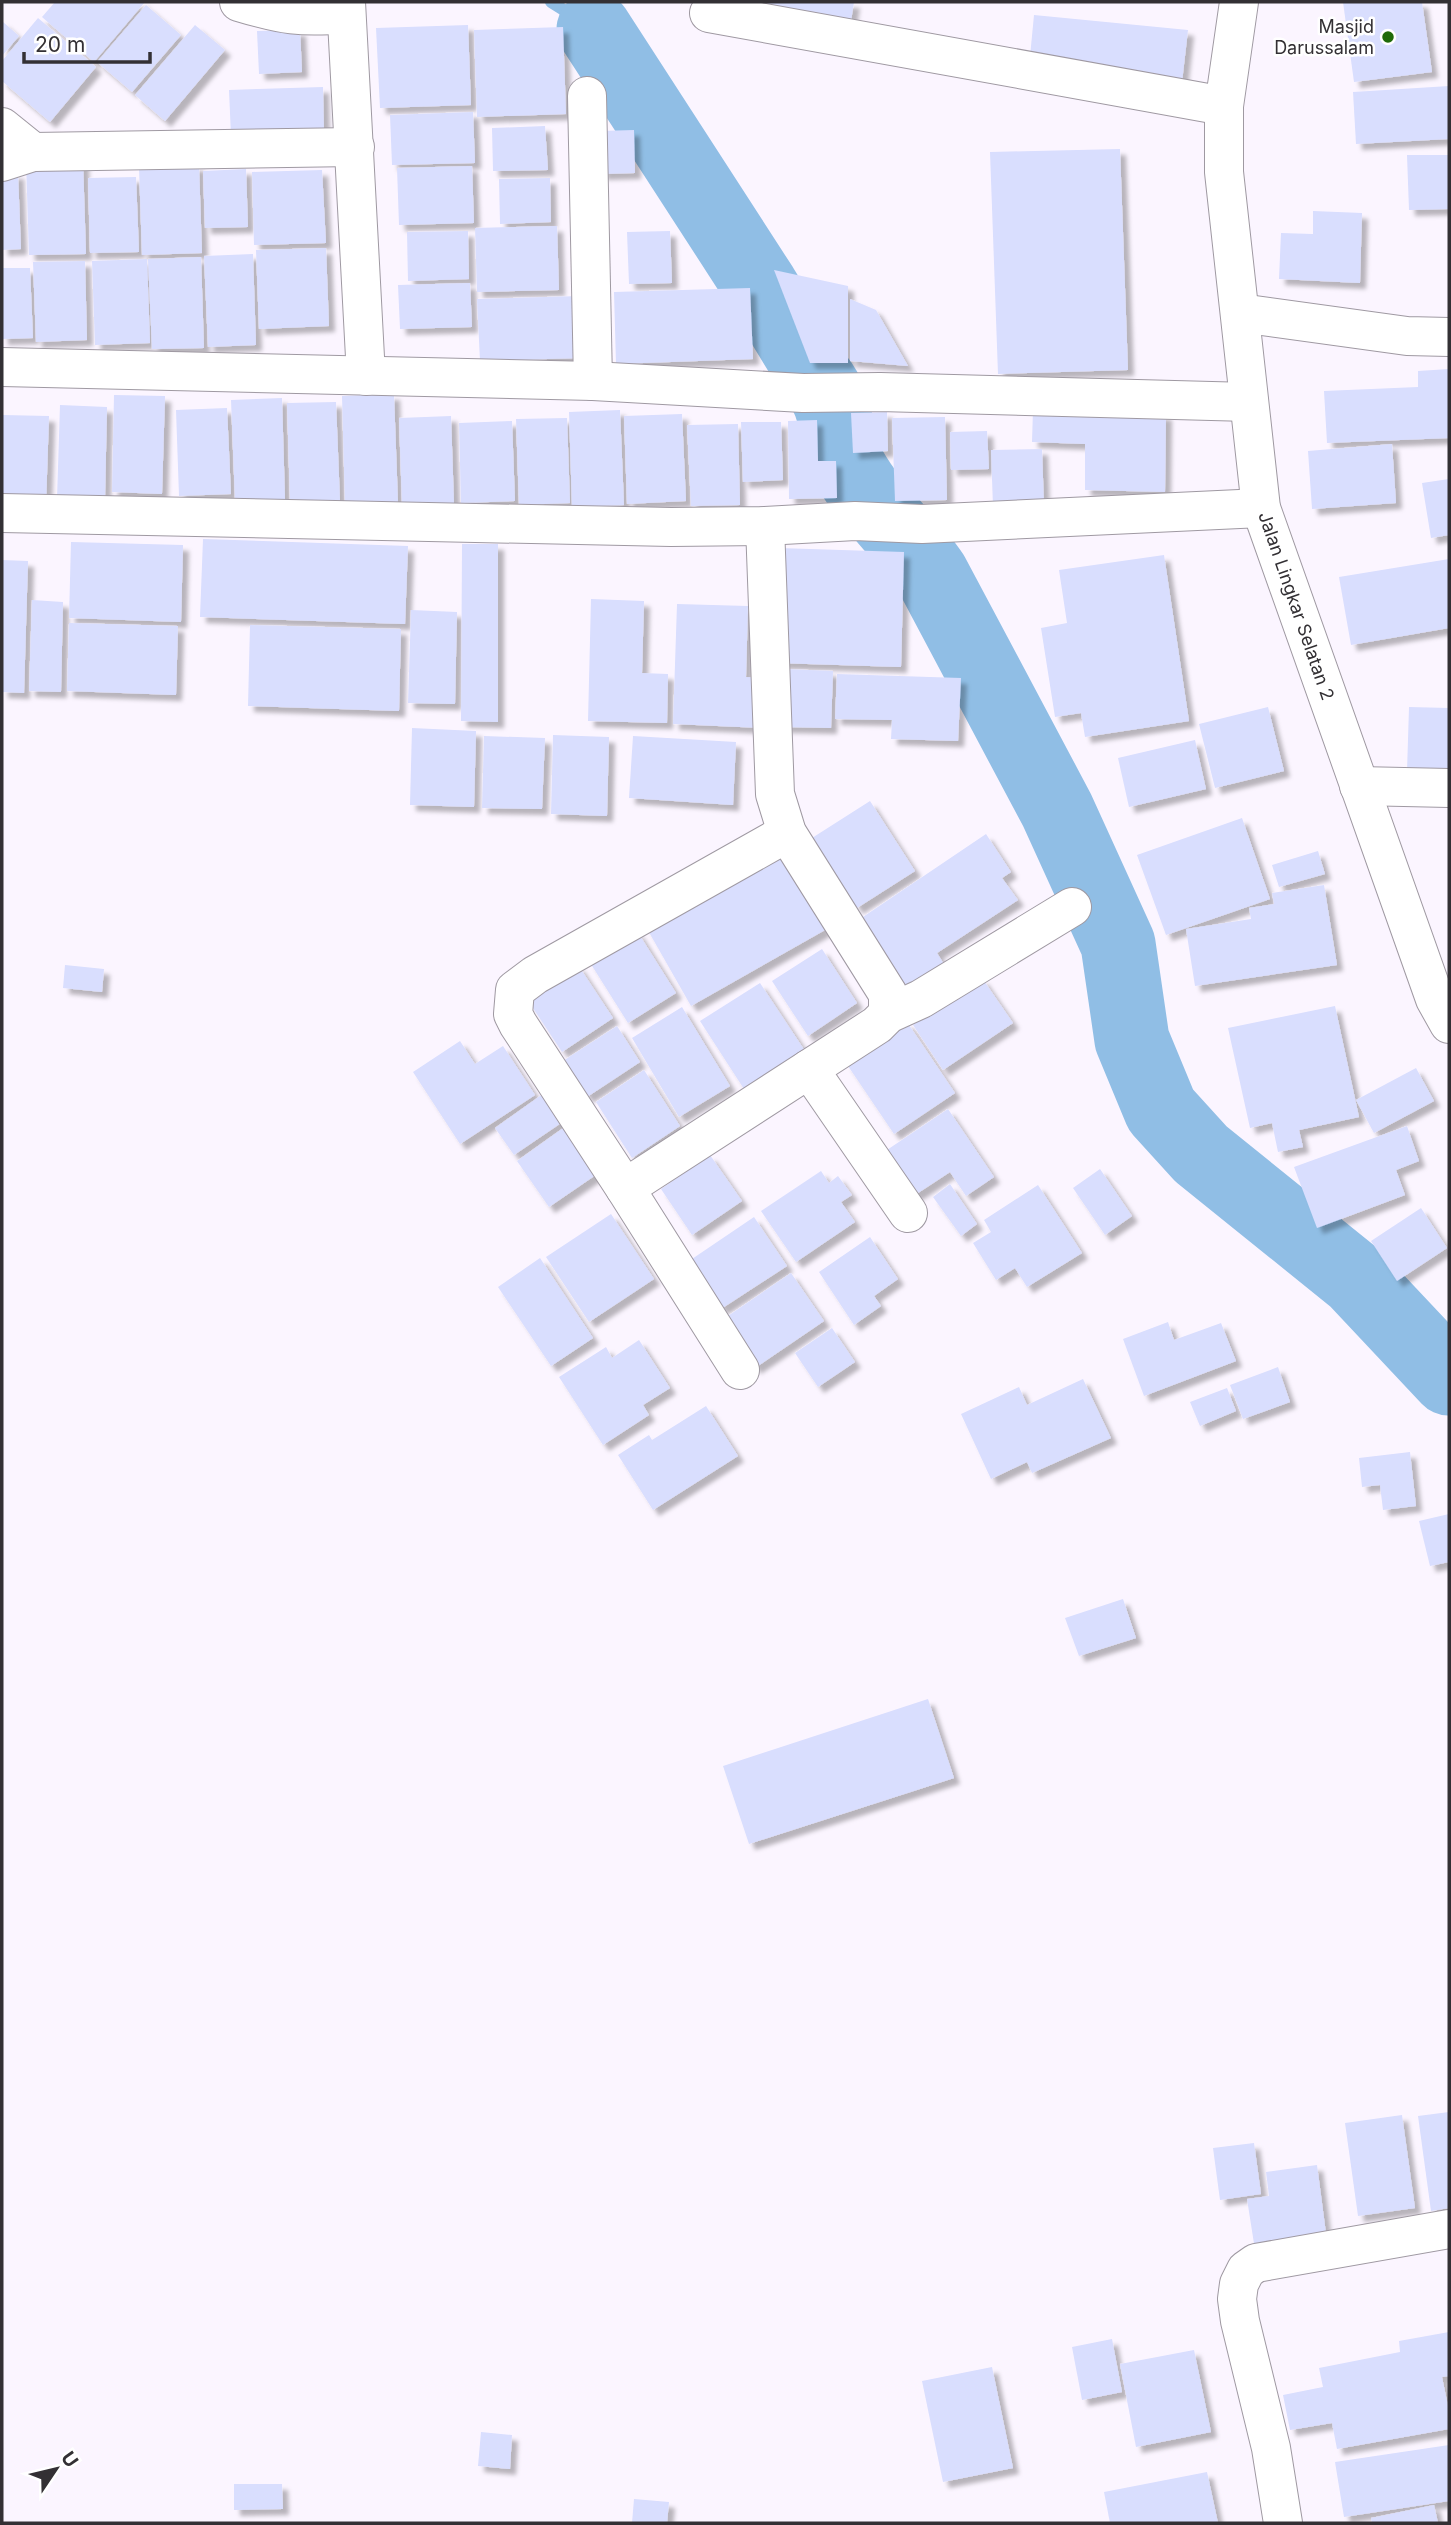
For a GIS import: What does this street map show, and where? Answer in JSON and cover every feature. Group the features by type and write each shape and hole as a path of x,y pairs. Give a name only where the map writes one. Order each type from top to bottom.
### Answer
{"main road":[{"path":"239,2 274,13 308,18 346,8 366,376"},
{"name":"Jalan Lingkar Selatan 2","path":"1235,3 1224,106 1224,173 1261,508 1435,999 1449,1024"},
{"path":"709,13 1224,106"},
{"path":"587,96 593,381"},
{"path":"2,127 17,157 355,147"},
{"path":"1240,313 1407,335 1449,337"},
{"path":"2,367 593,381 803,393 880,392 1249,401"},
{"path":"2,513 671,527 855,521 922,524 1261,508"},
{"path":"765,526 775,794 787,832 885,988 890,1002 888,1014"},
{"path":"1359,786 1449,788"},
{"path":"740,1370 518,1024 513,1014 515,990 535,975 787,832"},
{"path":"625,1188 877,1025 888,1014 921,999 1072,907"},
{"path":"809,1069 908,1213"},
{"path":"1283,2523 1271,2448 1240,2321 1239,2284 1245,2270 1256,2263 1449,2229"}],"building":[{"path":"55,2 145,2 94,62 42,17"},
{"path":"763,2 854,2 851,21 762,5"},
{"name":"Masjid Darussalam","path":"1343,2 1422,2 1432,72 1354,82"},
{"path":"146,5 181,35 132,92 97,62"},
{"path":"1034,15 1188,30 1182,82 1029,67"},
{"path":"38,18 96,67 50,122 2,81 2,61"},
{"path":"2,21 19,36 2,56"},
{"path":"195,25 225,50 165,121 135,95"},
{"path":"468,25 471,105 380,108 376,28"},
{"path":"563,27 566,114 477,117 474,30"},
{"path":"300,30 302,72 259,74 257,31"},
{"path":"1449,86 1449,139 1356,144 1353,92"},
{"path":"323,87 324,133 231,136 229,90"},
{"path":"473,112 475,163 392,165 390,115"},
{"path":"545,126 548,170 493,171 492,128"},
{"path":"634,130 635,173 601,174 600,131"},
{"path":"1120,149 1128,370 998,374 990,152"},
{"path":"1407,155 1449,155 1449,209 1409,210"},
{"path":"83,160 86,254 29,255 26,162"},
{"path":"199,165 202,253 142,255 139,167"},
{"path":"472,166 474,223 399,225 397,168"},
{"path":"246,169 248,227 205,228 203,171"},
{"path":"322,170 326,243 254,245 252,172"},
{"path":"18,173 21,249 2,250 2,174"},
{"path":"136,177 139,252 90,253 88,178"},
{"path":"550,178 551,222 500,224 499,179"},
{"path":"1313,211 1362,213 1360,283 1279,279 1281,233 1313,234"},
{"path":"557,226 559,290 477,292 475,228"},
{"path":"468,231 469,279 408,281 407,232"},
{"path":"670,231 672,283 629,284 627,232"},
{"path":"326,248 329,326 259,329 256,250"},
{"path":"253,254 256,345 208,347 204,256"},
{"path":"201,257 204,348 152,349 148,259"},
{"path":"147,259 150,343 95,345 92,261"},
{"path":"85,261 87,340 36,342 33,262"},
{"path":"2,268 30,268 33,338 2,339"},
{"path":"774,270 848,286 848,363 810,363"},
{"path":"470,283 472,327 400,329 398,285"},
{"path":"750,288 753,359 616,364 614,292"},
{"path":"580,296 583,358 480,361 477,299"},
{"path":"850,299 876,310 908,366 850,361"},
{"path":"1449,369 1449,438 1327,443 1324,391 1418,387 1418,371"},
{"path":"394,394 398,503 345,504 342,396"},
{"path":"114,395 165,396 162,494 112,492"},
{"path":"282,398 285,499 235,500 231,400"},
{"path":"336,402 340,501 290,502 287,403"},
{"path":"60,405 107,407 105,499 57,498"},
{"path":"227,408 231,494 179,496 176,410"},
{"path":"620,410 624,505 572,507 569,412"},
{"path":"1033,410 1166,414 1165,492 1085,490 1085,444 1032,442"},
{"path":"887,412 888,451 853,453 851,413"},
{"path":"682,414 686,501 627,504 624,416"},
{"path":"3,415 49,416 46,505 2,504"},
{"path":"451,416 454,504 402,505 399,418"},
{"path":"945,417 947,500 895,501 892,418"},
{"path":"567,418 570,503 519,505 516,419"},
{"path":"817,420 818,461 836,461 837,498 789,499 788,421"},
{"path":"512,421 515,501 461,503 459,423"},
{"path":"741,422 781,422 783,480 743,482"},
{"path":"738,424 740,505 691,506 687,425"},
{"path":"987,431 989,469 951,470 950,432"},
{"path":"1392,444 1396,503 1312,509 1308,451"},
{"path":"1042,449 1044,506 993,507 991,450"},
{"path":"1449,479 1449,535 1431,538 1422,483"},
{"path":"203,539 408,546 405,624 200,617"},
{"path":"71,542 183,545 181,622 69,618"},
{"path":"462,544 498,544 498,722 461,721"},
{"path":"779,548 904,552 901,667 776,663"},
{"path":"1164,555 1189,721 1085,737 1081,713 1055,717 1041,628 1067,623 1059,570"},
{"path":"1449,559 1449,628 1351,645 1339,577"},
{"path":"2,560 28,561 24,693 2,692"},
{"path":"591,599 644,601 642,673 668,674 667,723 588,721"},
{"path":"32,600 63,602 61,692 29,691"},
{"path":"677,604 748,606 746,677 763,678 762,728 673,724"},
{"path":"411,610 457,612 455,704 408,703"},
{"path":"69,623 178,626 176,695 67,691"},
{"path":"250,625 401,629 399,711 248,706"},
{"path":"784,669 833,671 831,728 783,727"},
{"path":"837,674 961,678 958,741 891,739 892,720 835,719"},
{"path":"1268,707 1284,771 1215,788 1199,724"},
{"path":"1409,707 1449,708 1449,772 1407,771"},
{"path":"412,728 476,731 474,807 410,805"},
{"path":"553,735 609,737 607,816 551,814"},
{"path":"484,736 545,738 542,809 482,808"},
{"path":"633,736 736,742 733,805 629,798"},
{"path":"1195,740 1206,789 1129,807 1118,758"},
{"path":"870,801 915,871 857,908 812,838"},
{"path":"1242,818 1270,899 1166,935 1137,855"},
{"path":"986,834 1011,872 1002,878 1018,900 937,953 947,969 911,994 860,919"},
{"path":"780,851 825,930 691,1006 646,927"},
{"path":"1318,851 1325,874 1279,887 1272,865"},
{"path":"1324,885 1337,965 1195,986 1186,929 1251,919 1249,908 1274,904 1272,893"},
{"path":"637,931 676,993 628,1023 589,961"},
{"path":"822,949 857,1003 808,1036 772,981"},
{"path":"65,965 104,969 102,992 63,988"},
{"path":"578,965 613,1018 562,1052 527,999"},
{"path":"982,978 1013,1023 943,1070 913,1025"},
{"path":"760,983 805,1051 744,1089 700,1021"},
{"path":"1335,1006 1359,1117 1299,1130 1303,1147 1278,1152 1272,1123 1250,1128 1228,1028"},
{"path":"682,1007 730,1086 679,1117 632,1038"},
{"path":"907,1022 955,1093 894,1134 846,1063"},
{"path":"617,1026 640,1062 587,1097 563,1061"},
{"path":"460,1041 475,1064 503,1046 535,1095 460,1144 413,1072"},
{"path":"1416,1068 1434,1101 1374,1133 1356,1100"},
{"path":"644,1070 680,1126 632,1158 596,1102"},
{"path":"547,1091 567,1119 514,1155 495,1128"},
{"path":"948,1109 994,1177 966,1196 950,1172 915,1195 875,1158"},
{"path":"573,1121 606,1168 549,1207 517,1161"},
{"path":"1407,1126 1419,1161 1396,1170 1405,1195 1317,1228 1294,1167"},
{"path":"710,1155 742,1201 692,1235 661,1189"},
{"path":"1100,1169 1132,1216 1105,1235 1073,1188"},
{"path":"821,1171 829,1183 838,1176 852,1195 841,1202 855,1222 796,1262 761,1211"},
{"path":"950,1184 977,1224 961,1236 933,1197"},
{"path":"1038,1185 1082,1253 1027,1287 1015,1268 996,1280 973,1243 991,1232 984,1220"},
{"path":"1421,1208 1447,1248 1397,1281 1371,1241"},
{"path":"611,1214 654,1279 589,1322 546,1257"},
{"path":"754,1217 787,1266 721,1309 689,1261"},
{"path":"870,1237 898,1279 874,1296 881,1306 854,1325 819,1272"},
{"path":"540,1258 593,1338 551,1366 498,1287"},
{"path":"791,1273 824,1321 755,1368 722,1320"},
{"path":"1168,1322 1174,1340 1221,1323 1236,1361 1144,1396 1123,1339"},
{"path":"832,1328 855,1362 818,1387 795,1353"},
{"path":"639,1340 670,1388 643,1405 649,1415 603,1445 559,1377 606,1347 612,1358"},
{"path":"1278,1367 1290,1402 1243,1419 1230,1385"},
{"path":"1083,1379 1111,1438 1032,1473 1027,1462 991,1479 961,1414 1019,1387 1027,1405"},
{"path":"1227,1388 1236,1411 1200,1426 1190,1402"},
{"path":"706,1406 738,1456 653,1510 618,1455 649,1435 652,1440"},
{"path":"1410,1452 1416,1506 1383,1510 1380,1485 1362,1487 1359,1458"},
{"path":"1449,1514 1449,1562 1430,1566 1419,1521"},
{"path":"1123,1599 1136,1638 1079,1656 1065,1618"},
{"path":"928,1699 954,1778 749,1844 723,1766"},
{"path":"1449,2112 1449,2208 1431,2211 1418,2116"},
{"path":"1402,2115 1415,2208 1358,2216 1345,2123"},
{"path":"1254,2143 1261,2194 1220,2200 1213,2148"},
{"path":"1317,2165 1327,2241 1255,2250 1247,2199 1269,2196 1266,2172"},
{"path":"1449,2332 1449,2376 1442,2377 1449,2411 1449,2429 1337,2449 1332,2423 1290,2430 1283,2395 1323,2387 1319,2368 1400,2352 1399,2341"},
{"path":"1112,2339 1122,2392 1082,2400 1072,2347"},
{"path":"1194,2350 1211,2432 1136,2447 1120,2364"},
{"path":"992,2367 1013,2468 943,2482 922,2381"},
{"path":"481,2432 512,2435 510,2469 478,2466"},
{"path":"1449,2445 1449,2501 1344,2517 1335,2462"},
{"path":"1207,2472 1218,2523 1110,2523 1104,2492"},
{"path":"234,2484 282,2484 283,2509 234,2510"},
{"path":"634,2499 669,2502 667,2523 632,2523"},
{"path":"1434,2505 1438,2523 1372,2523 1371,2518"}],"waterway":[{"path":"551,2 594,29"},
{"path":"594,29 761,287 824,390 830,401 841,447 850,469 869,497 932,575 1057,810 1118,944 1132,1040 1161,1110 1201,1154 1356,1279 1449,1378"}],"place":[{"name":"Masjid Darussalam","path":"1388,37"}]}
